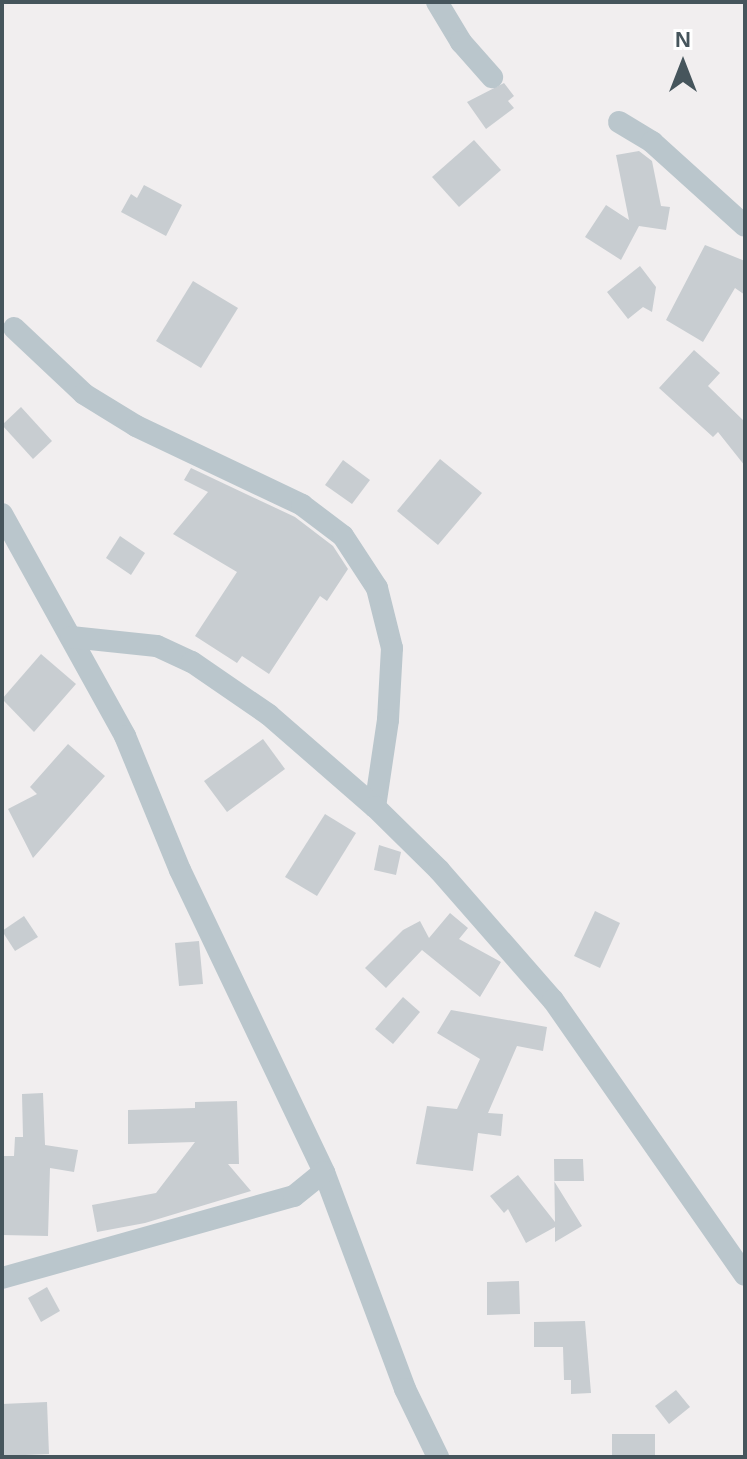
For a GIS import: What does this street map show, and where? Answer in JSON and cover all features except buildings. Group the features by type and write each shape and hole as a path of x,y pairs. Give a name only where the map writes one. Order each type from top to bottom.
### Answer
{"street":[{"path":"437,2 461,42 492,77"},
{"path":"619,122 652,142 745,226"},
{"path":"14,328 84,394 136,426 302,505 343,536 377,588 392,648 388,720 375,807"},
{"path":"2,514 125,736 186,884 324,1172 405,1389 438,1457"},
{"path":"71,637 157,646 192,662 269,715 375,807 449,880 553,1000 745,1275"},
{"path":"2,1278 294,1196 324,1172"}]}
